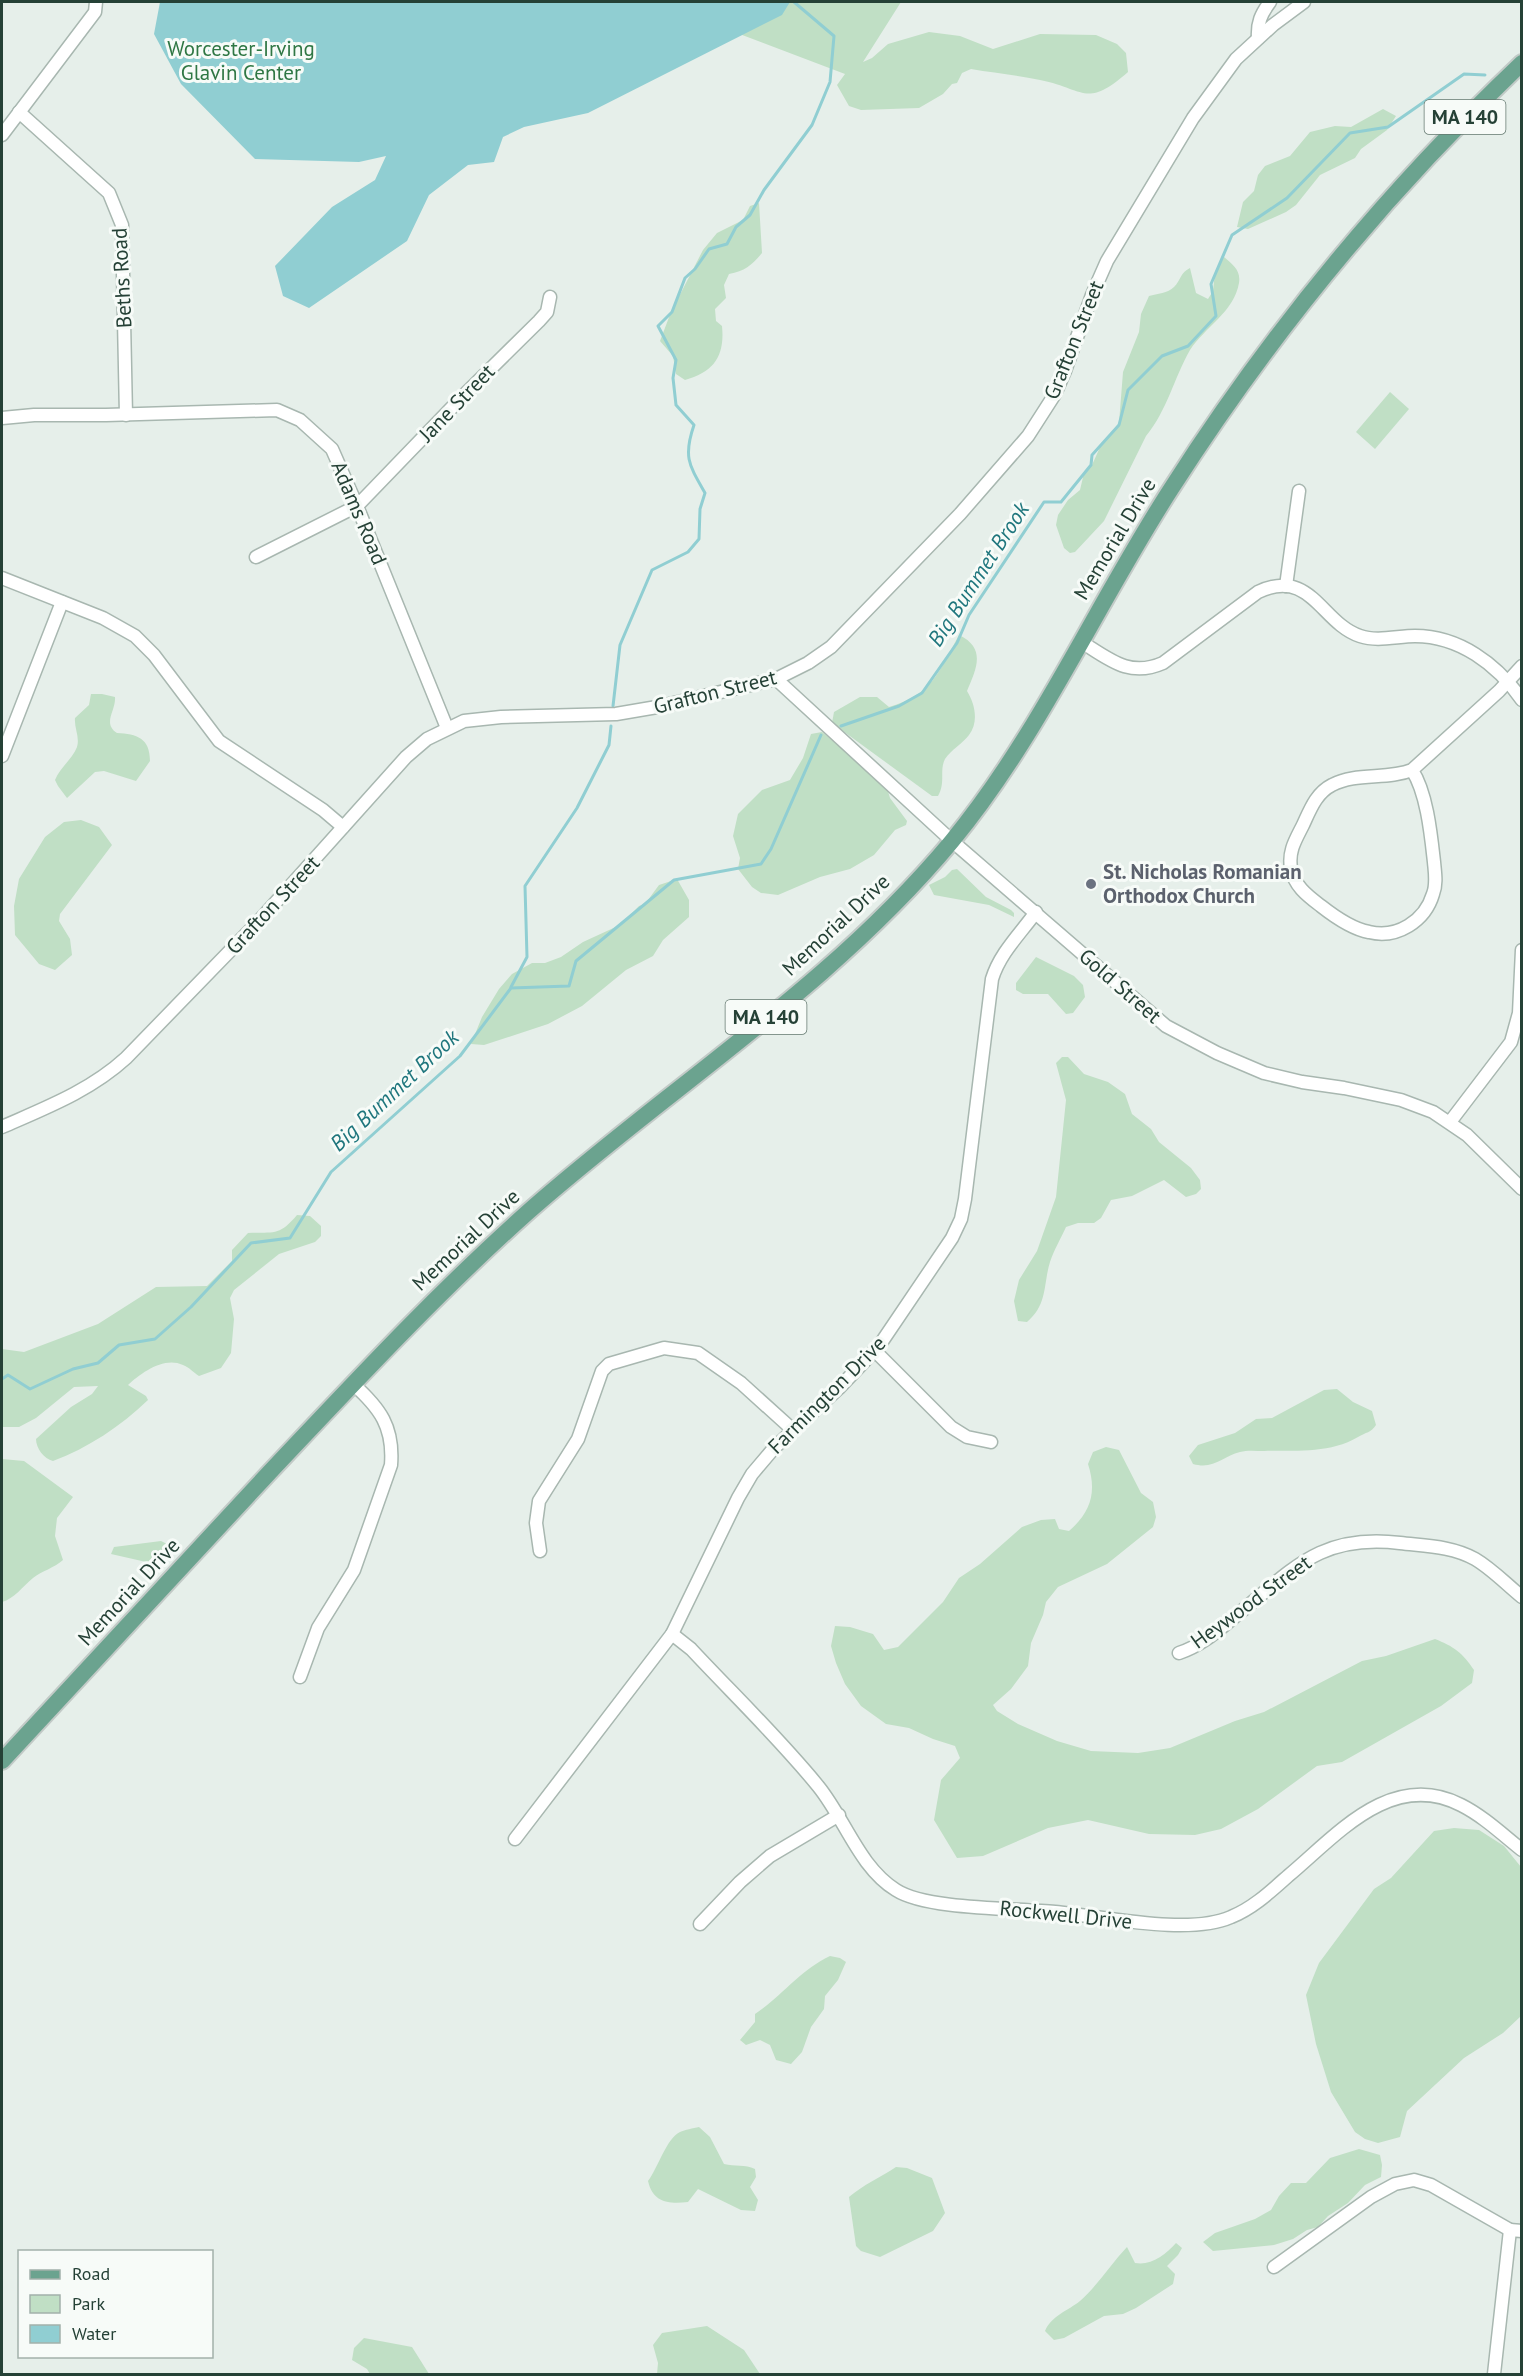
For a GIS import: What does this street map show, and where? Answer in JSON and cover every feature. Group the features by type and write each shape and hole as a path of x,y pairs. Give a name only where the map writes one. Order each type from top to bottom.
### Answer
{"main road":[{"name":"Memorial Drive","path":"2,1761 353,1384 433,1302 529,1211 857,941 898,902 952,841 1006,765 1169,491 1232,398 1285,326 1412,174 1521,63"}],"street":[{"path":"2,135 95,12 96,2"},
{"path":"1258,38 1257,26 1260,16 1270,2"},
{"name":"Grafton Street","path":"2,1127 71,1096 117,1066 258,922 406,757 427,739 447,728 479,718 616,714 641,711 776,679 821,655 849,630 960,514 1023,442 1054,394 1079,337 1096,283 1140,205 1204,101 1236,59 1258,38 1304,2"},
{"name":"Beths Road","path":"19,111 109,193 122,225 126,414"},
{"name":"Jane Street","path":"256,557 357,506 539,321 547,312 550,297"},
{"name":"Adams Road","path":"2,418 34,415 277,410 300,420 332,449 447,728"},
{"path":"1286,586 1299,490"},
{"path":"2,578 114,623 135,636 154,655 219,741 323,810 344,827"},
{"path":"1080,641 1125,667 1136,669 1154,667 1163,663 1258,592 1267,588 1286,586 1310,595 1336,620 1359,636 1377,638 1415,636 1444,639 1474,653 1508,682 1521,699"},
{"path":"2,756 62,602"},
{"path":"1412,770 1420,783 1424,801 1435,870 1434,893 1423,913 1406,927 1384,934 1359,930 1305,894 1291,869 1291,850 1316,799 1332,784 1350,779 1396,775 1412,770 1508,682 1521,666"},
{"name":"Gold Street","path":"776,679 952,841 1151,1014 1181,1035 1264,1073 1401,1100 1422,1107 1450,1122 1488,1154 1521,1189"},
{"name":"Farmington Drive","path":"515,1839 672,1634 745,1485 763,1461 875,1351 945,1249 962,1219 970,1171 992,979 997,965 1036,912"},
{"path":"1450,1122 1511,1042 1519,1013 1521,950"},
{"path":"540,1551 536,1523 539,1501 578,1438 587,1417 596,1384 602,1371 609,1364 664,1348 697,1353 741,1383 794,1430"},
{"path":"875,1351 951,1427 967,1437 991,1442"},
{"path":"300,1677 318,1628 354,1570 391,1465 393,1448 389,1430 377,1409 353,1384"},
{"name":"Heywood Street","path":"1179,1653 1205,1641 1313,1555 1353,1542 1384,1541 1434,1546 1462,1553 1481,1563 1521,1597"},
{"name":"Rockwell Drive","path":"672,1634 691,1649 810,1777 839,1815 864,1858 878,1875 897,1891 911,1897 940,1903 1155,1923 1210,1923 1227,1919 1260,1900 1356,1819 1392,1798 1429,1794 1450,1800 1481,1816 1521,1850"},
{"path":"700,1924 740,1882 770,1856 839,1815"},
{"path":"1274,2267 1371,2197 1406,2180 1419,2181 1431,2186 1516,2231 1494,2374"}],"green space":[{"path":"655,2 901,2 863,62 872,58 888,44 929,32 960,36 993,49 1040,34 1096,35 1117,44 1126,53 1128,72 1103,90 1085,93 1040,80 971,69 962,73 957,83 952,84 943,94 919,108 861,110 849,106 837,85 845,74"},
{"path":"1383,109 1396,116 1387,130 1361,149 1355,158 1320,175 1296,205 1286,212 1248,229 1237,227 1243,202 1254,191 1258,175 1265,166 1290,156 1310,132 1335,126 1351,127"},
{"path":"759,203 762,253 748,267 729,274 724,285 726,298 715,309 716,321 722,326 722,346 719,354 710,367 695,377 685,380 676,374 673,356 660,341 671,312 703,250 717,233 743,220 750,206"},
{"path":"1224,257 1236,268 1239,275 1236,293 1225,311 1190,350 1165,405 1146,436 1104,521 1075,552 1070,553 1064,548 1056,525 1058,515 1068,500 1080,490 1084,473 1092,465 1101,445 1119,423 1123,372 1139,332 1141,314 1149,296 1172,289 1184,272 1190,268 1196,293 1208,299 1213,291 1215,272"},
{"path":"1390,392 1409,409 1375,449 1356,432"},
{"path":"959,635 968,640 976,652 976,667 967,691 974,707 975,719 969,735 945,759 940,791 938,796 932,796 832,723 834,712 860,697 877,697 889,707 916,696 933,680"},
{"path":"91,694 115,697 110,725 117,733 136,736 145,742 150,761 136,781 104,771 95,772 67,798 55,780 77,747 75,718 89,705"},
{"path":"822,732 886,785 890,798 907,821 906,825 895,830 874,855 850,869 820,877 778,895 761,893 752,887 738,869 740,858 733,836 738,814 762,790 790,780 803,758 811,734"},
{"path":"81,820 99,827 112,845 60,914 59,921 70,939 72,955 55,970 39,964 15,935 14,906 19,879 45,837 64,822"},
{"path":"957,869 986,897 1011,910 1014,917 989,905 934,895 929,885"},
{"path":"677,879 689,900 689,917 663,940 653,956 626,970 582,1006 548,1024 484,1045 471,1044 482,1017 499,989 512,974 532,963 545,963 561,957 583,942 620,925 639,906 645,904 659,885"},
{"path":"1036,957 1074,976 1083,985 1085,997 1073,1013 1066,1014 1048,994 1023,994 1016,990 1016,983"},
{"path":"1062,1057 1068,1057 1084,1074 1108,1082 1125,1094 1132,1114 1151,1129 1159,1142 1191,1168 1200,1180 1201,1189 1196,1194 1186,1197 1164,1180 1132,1196 1111,1200 1101,1218 1094,1223 1078,1223 1066,1227 1050,1262 1042,1301 1027,1322 1018,1321 1014,1301 1019,1280 1037,1251 1056,1197 1066,1100 1056,1063"},
{"path":"297,1215 310,1216 321,1226 321,1236 315,1242 279,1254 234,1290 230,1298 234,1319 231,1353 221,1368 199,1376 185,1366 176,1363 153,1367 128,1385 146,1396 148,1400 104,1435 79,1450 53,1461 41,1453 36,1439 71,1407 92,1394 98,1386 74,1387 36,1418 19,1427 2,1427 2,1349 24,1352 98,1324 156,1287 207,1286 232,1261 232,1250 248,1233 276,1232 286,1227"},
{"path":"1337,1389 1353,1402 1372,1411 1376,1425 1372,1430 1347,1442 1324,1449 1243,1451 1207,1465 1193,1464 1189,1456 1198,1445 1235,1433 1256,1419 1272,1418 1324,1390"},
{"path":"1106,1447 1119,1450 1141,1493 1153,1502 1156,1517 1153,1527 1107,1564 1058,1587 1046,1602 1031,1643 1028,1666 1011,1689 993,1705 997,1711 1018,1724 1057,1741 1091,1751 1138,1753 1170,1748 1235,1721 1264,1712 1362,1661 1386,1656 1435,1639 1452,1647 1466,1659 1474,1670 1472,1683 1441,1706 1342,1762 1317,1766 1258,1809 1221,1829 1195,1835 1149,1834 1088,1820 1048,1828 983,1856 957,1858 934,1820 941,1780 960,1758 955,1746 909,1728 886,1724 861,1706 845,1684 836,1663 831,1646 835,1626 850,1627 873,1634 884,1650 898,1647 943,1602 959,1578 980,1564 1022,1527 1041,1520 1055,1519 1059,1529 1069,1531 1077,1524 1087,1509 1092,1492 1088,1464 1093,1452"},
{"path":"2,1459 24,1461 73,1497 57,1518 55,1536 63,1560 29,1581 14,1595 2,1602"},
{"path":"161,1541 169,1545 169,1549 155,1564 111,1554 114,1547"},
{"path":"1454,1828 1479,1830 1504,1846 1521,1867 1521,2016 1503,2033 1464,2058 1407,2111 1400,2137 1378,2143 1365,2139 1355,2132 1331,2092 1316,2044 1306,1995 1319,1963 1374,1889 1391,1878 1434,1831"},
{"path":"830,1956 846,1962 838,1980 825,1996 824,2009 811,2027 802,2052 791,2064 776,2060 770,2045 760,2040 746,2045 740,2040 755,2022 755,2014 809,1968"},
{"path":"699,2127 710,2137 724,2164 755,2169 756,2177 750,2187 758,2200 755,2211 741,2210 698,2189 688,2202 668,2202 658,2198 650,2188 648,2181 670,2141 680,2132"},
{"path":"1359,2149 1380,2155 1381,2177 1365,2185 1348,2203 1328,2216 1318,2227 1274,2245 1213,2251 1203,2242 1215,2233 1255,2219 1271,2210 1279,2196 1291,2183 1306,2183 1330,2158"},
{"path":"896,2167 907,2168 932,2178 945,2213 933,2231 880,2257 861,2251 856,2246 849,2197"},
{"path":"1176,2243 1182,2248 1167,2266 1175,2274 1173,2284 1136,2308 1123,2314 1104,2316 1064,2338 1054,2340 1045,2331 1056,2317 1087,2295 1127,2247 1135,2263 1147,2263 1157,2259"},
{"path":"707,2326 744,2350 760,2374 657,2374 658,2363 653,2345 662,2333"},
{"path":"364,2338 412,2347 429,2374 370,2374 367,2369 352,2360 354,2348"}],"water":[{"path":"160,2 790,2 782,15 588,113 524,127 503,137 494,162 468,165 429,195 407,241 309,308 283,296 275,266 332,207 375,180 386,156 359,162 255,159 181,84 154,34"}],"waterway":[{"path":"613,706 620,645 652,570 688,552 699,539 700,509 705,493 689,461 689,445 694,425 676,405 673,378 676,360 658,326 672,312 685,278 695,269 709,249 727,244 736,227 750,215 764,190 812,125 830,82 834,36 794,2"},
{"name":"Big Bummet Brook","path":"841,726 899,706 922,693 957,643 969,615 1044,502 1061,502 1091,465 1092,455 1119,425 1128,390 1162,356 1188,346 1216,316 1211,284 1232,235 1287,198 1350,133 1388,127 1464,74 1485,75"},
{"path":"511,987 527,957 525,886 577,808 609,745 611,726"},
{"name":"Big Bummet Brook","path":"2,1379 8,1375 30,1389 73,1369 98,1363 119,1345 155,1339 191,1307 251,1243 290,1238 331,1172 460,1056 511,988 569,986 576,961 674,880 761,864 771,849 821,735"}],"place":[{"name":"St. Nicholas Romanian Orthodox Church","path":"1091,884"}],"park label":[{"name":"Worcester-Irving Glavin Center","path":"241,61"}]}
